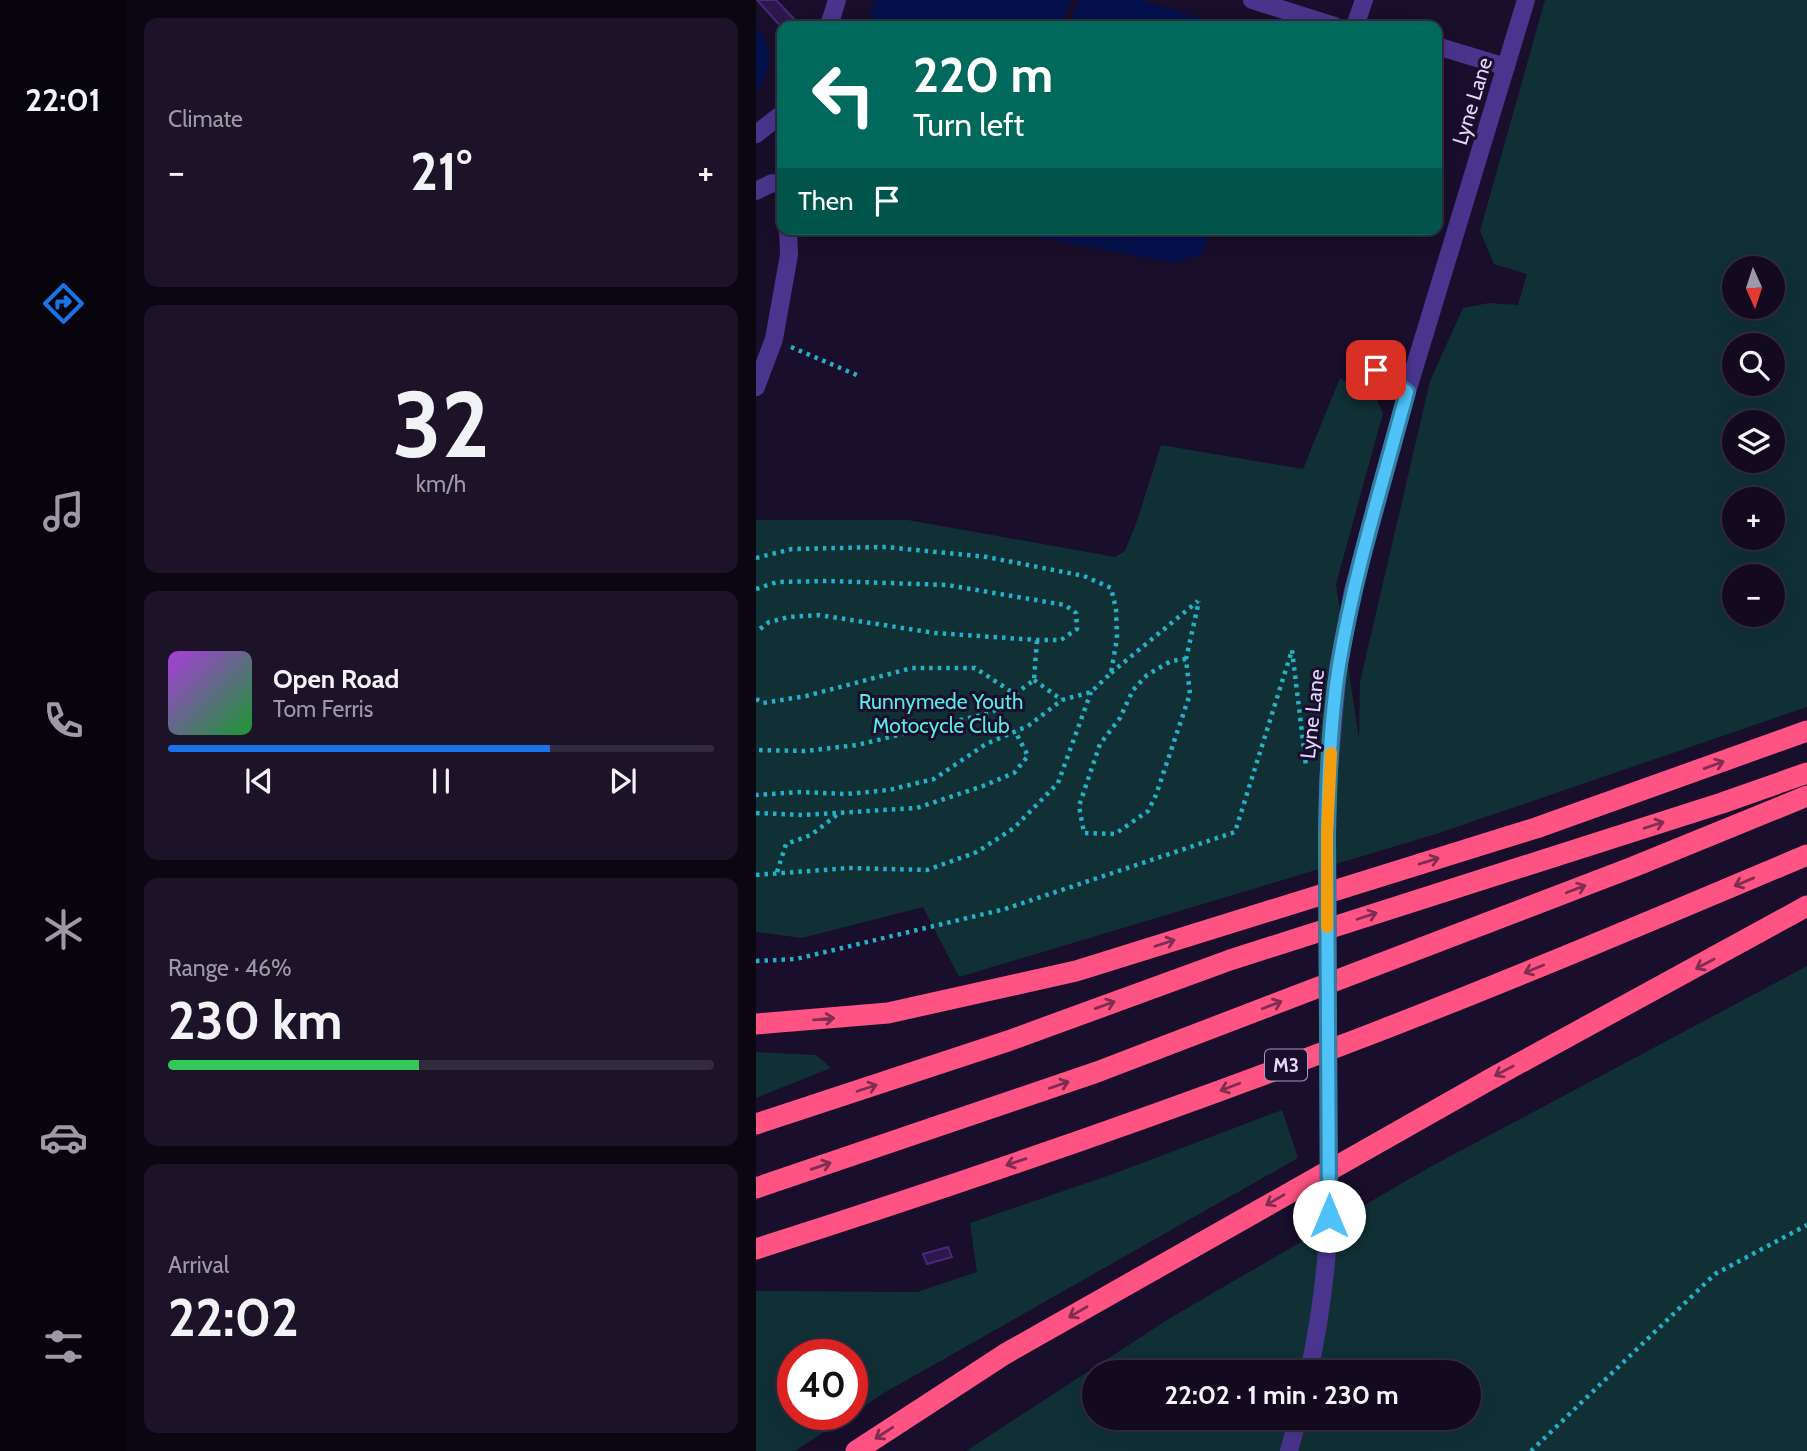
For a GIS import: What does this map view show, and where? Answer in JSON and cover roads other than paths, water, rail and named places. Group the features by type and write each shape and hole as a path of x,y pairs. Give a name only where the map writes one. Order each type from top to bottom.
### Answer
{"highway":[{"path":"756,1024 888,1013 1076,971 1536,828 1807,731"},
{"path":"756,1124 1009,1041 1230,960 1708,808 1807,773"},
{"path":"756,1188 1097,1072 1633,867 1807,796"},
{"name":"M3","path":"756,1249 953,1184 1219,1091 1494,985 1807,855"},
{"path":"856,1451 1005,1354 1460,1096 1807,906"}],"street":[{"path":"831,21 837,0"},
{"path":"1252,0 1319,21"},
{"path":"1357,21 1364,0"},
{"name":"Lyne Lane","path":"1312,1360 1327,1267 1329,1216 1327,835 1328,781 1338,668 1353,590 1407,392 1526,0"},
{"path":"1442,48 1506,67"},
{"path":"756,134 777,118"},
{"path":"756,191 772,183 777,184"},
{"path":"756,387 774,339 789,255 788,235"},
{"path":"1376,370 1407,392"},
{"path":"1289,1451 1295,1430"}],"park label":[{"name":"Runnymede Youth Motocycle Club","path":"941,713"}]}
